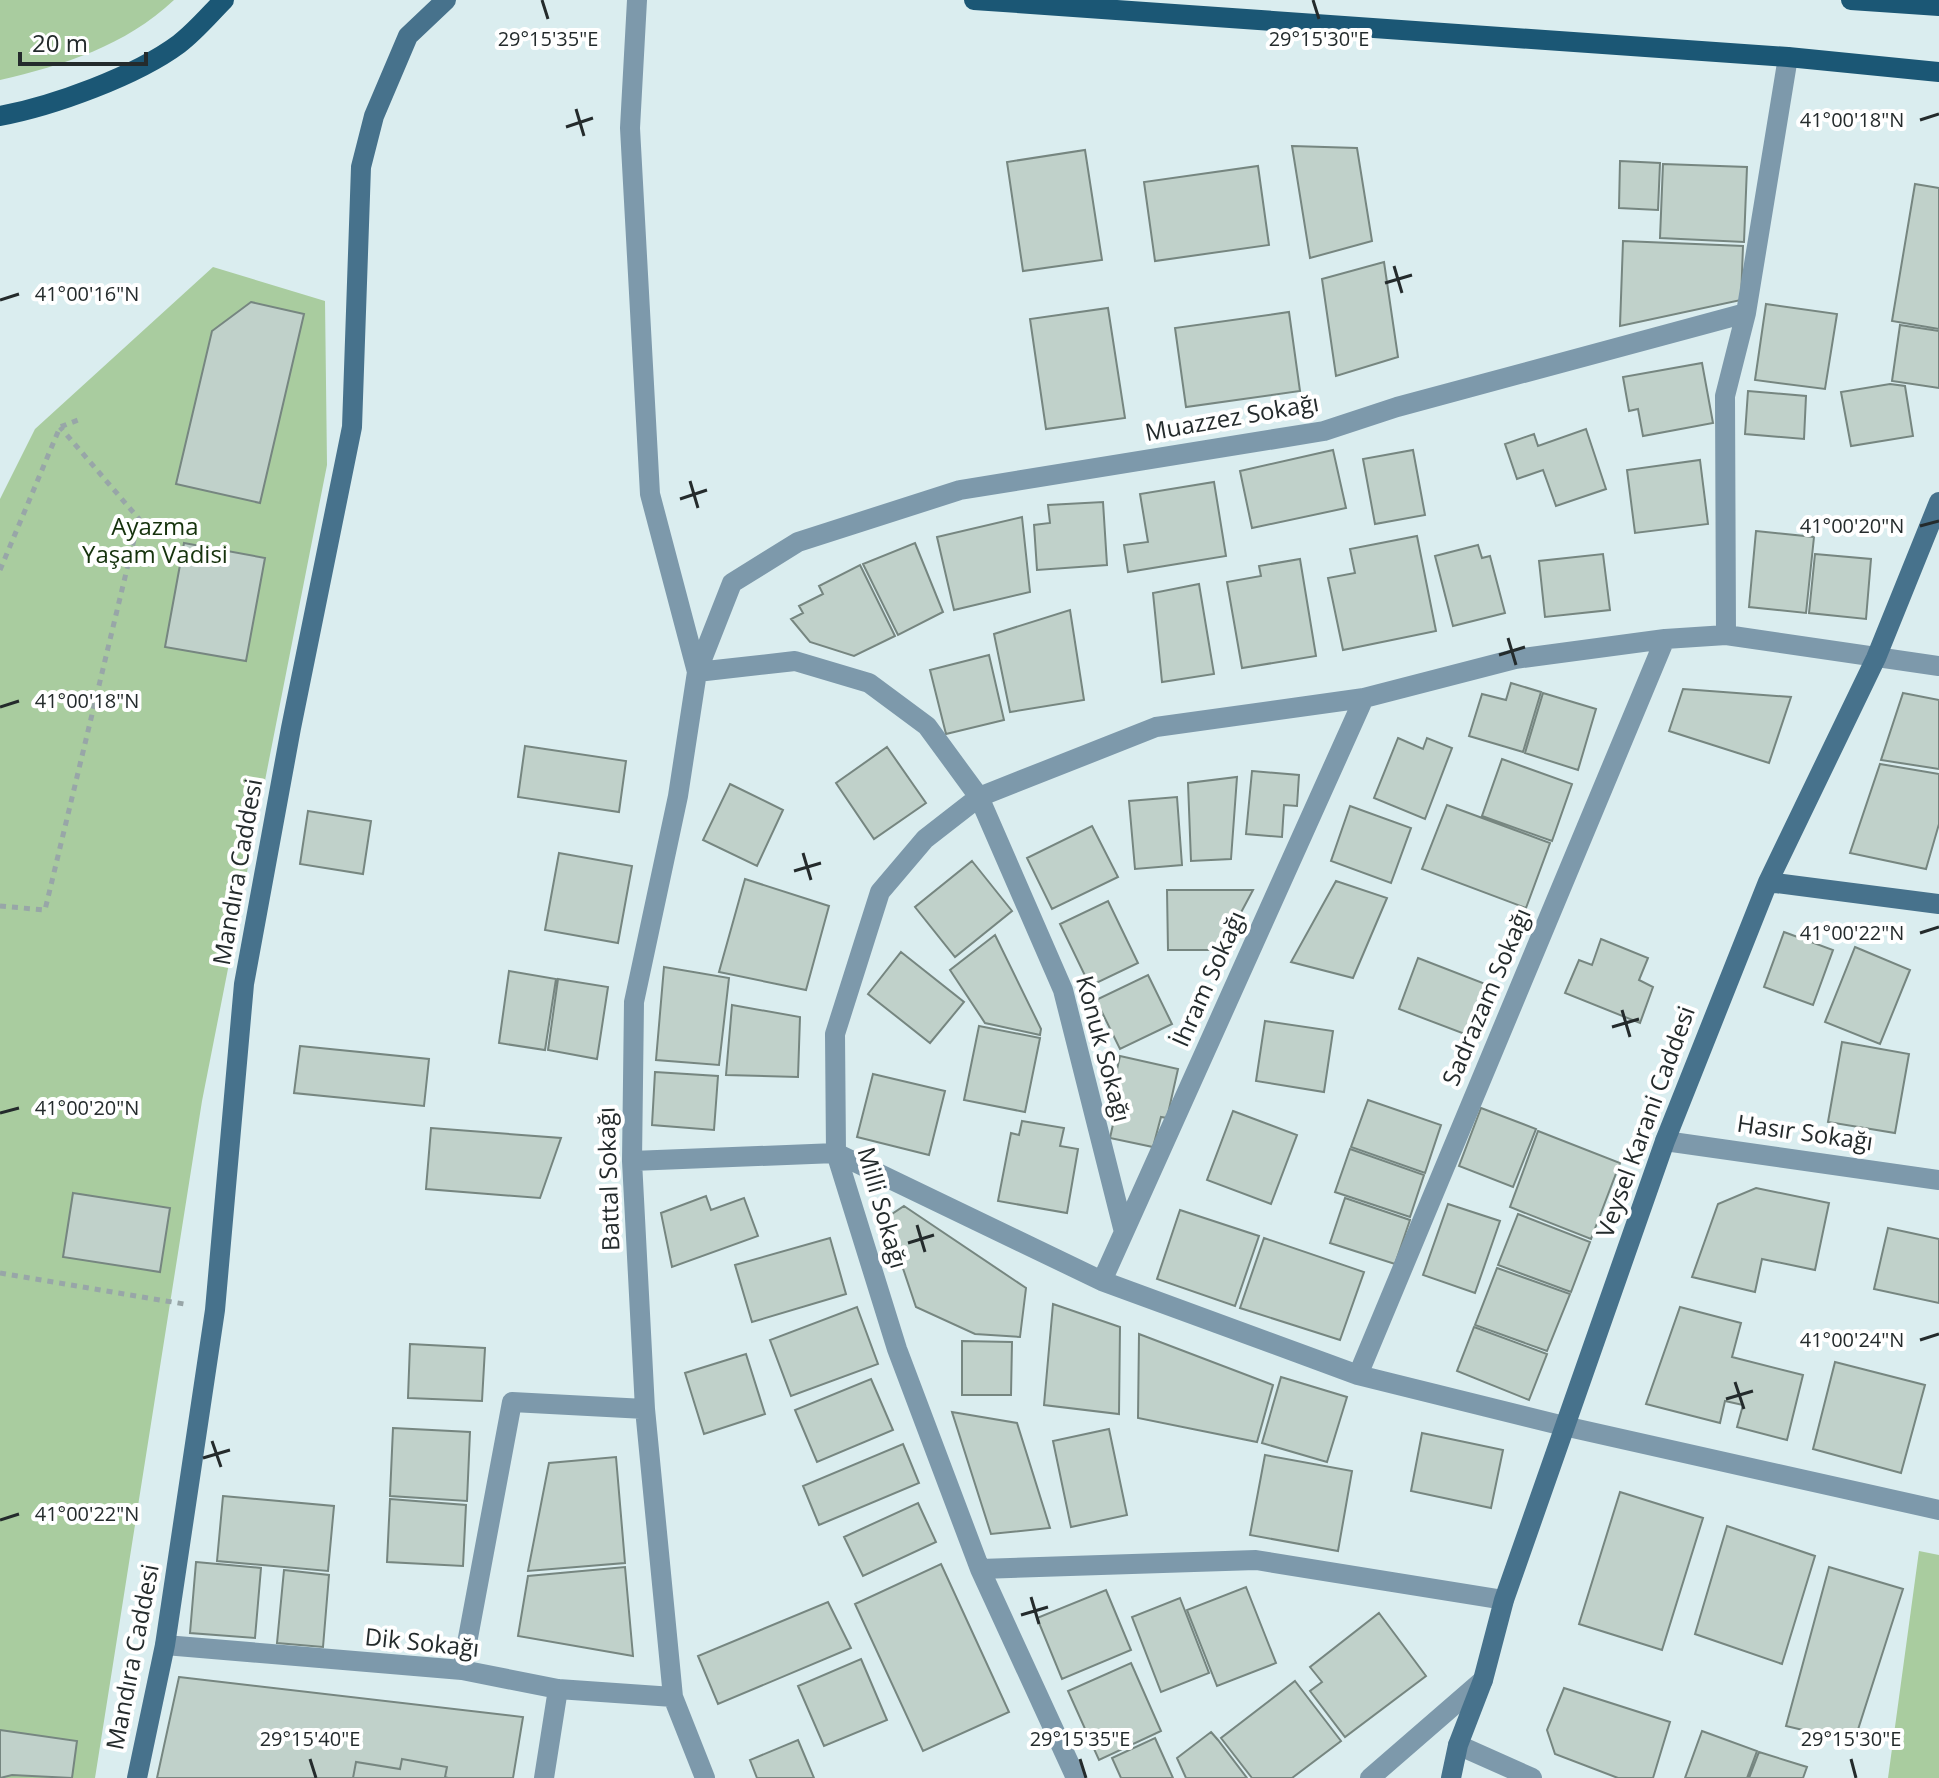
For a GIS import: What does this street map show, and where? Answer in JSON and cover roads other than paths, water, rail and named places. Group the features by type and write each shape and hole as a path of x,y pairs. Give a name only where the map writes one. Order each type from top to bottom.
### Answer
{"main road":[{"path":"0,116 31,110 110,80 179,44 224,0"},
{"path":"974,0 1788,57 1939,72"},
{"path":"1851,0 1939,6"}],"street":[{"name":"Mandıra Caddesi","path":"137,1778 165,1645 215,1310 244,984 291,728 352,427 361,167 374,116 408,36 446,0"},
{"path":"637,0 630,128 650,494 697,672"},
{"path":"1726,635 1725,396 1746,313 1788,57"},
{"name":"Muazzez Sokağı","path":"732,583 798,542 960,490 1324,431 1397,407 1746,313"},
{"name":"Veysel Karani Caddesi","path":"1451,1778 1458,1745 1483,1680 1504,1600 1665,1141 1768,882 1876,658 1939,502"},
{"name":"Battal Sokağı","path":"705,1778 673,1697 645,1409 632,1161 634,1002 678,796 697,672 732,583"},
{"name":"Milli Sokağı","path":"1076,1778 980,1569 897,1349 836,1153 835,1034 880,892 925,839 979,797 1156,727 1364,698 1515,659 1665,639 1726,635 1939,666"},
{"name":"Sadrazam Sokağı","path":"1358,1375 1665,639"},
{"name":"Konuk Sokağı","path":"697,672 795,661 869,683 927,726 979,797 1063,990 1124,1232"},
{"name":"İhram Sokağı","path":"1102,1281 1364,698"},
{"path":"1768,882 1939,904"},
{"name":"Hasır Sokağı","path":"1665,1141 1939,1180"},
{"path":"632,1161 836,1153 1102,1281 1358,1375 1564,1426 1939,1510"},
{"path":"462,1670 512,1402 645,1409"},
{"path":"980,1569 1256,1560 1504,1600"},
{"name":"Dik Sokağı","path":"165,1645 462,1670 558,1689 673,1697"},
{"path":"1370,1778 1483,1680"},
{"path":"544,1778 558,1689"},
{"path":"1458,1745 1532,1778"}],"park label":[{"name":"Ayazma Yaşam Vadisi","path":"155,541"}]}
